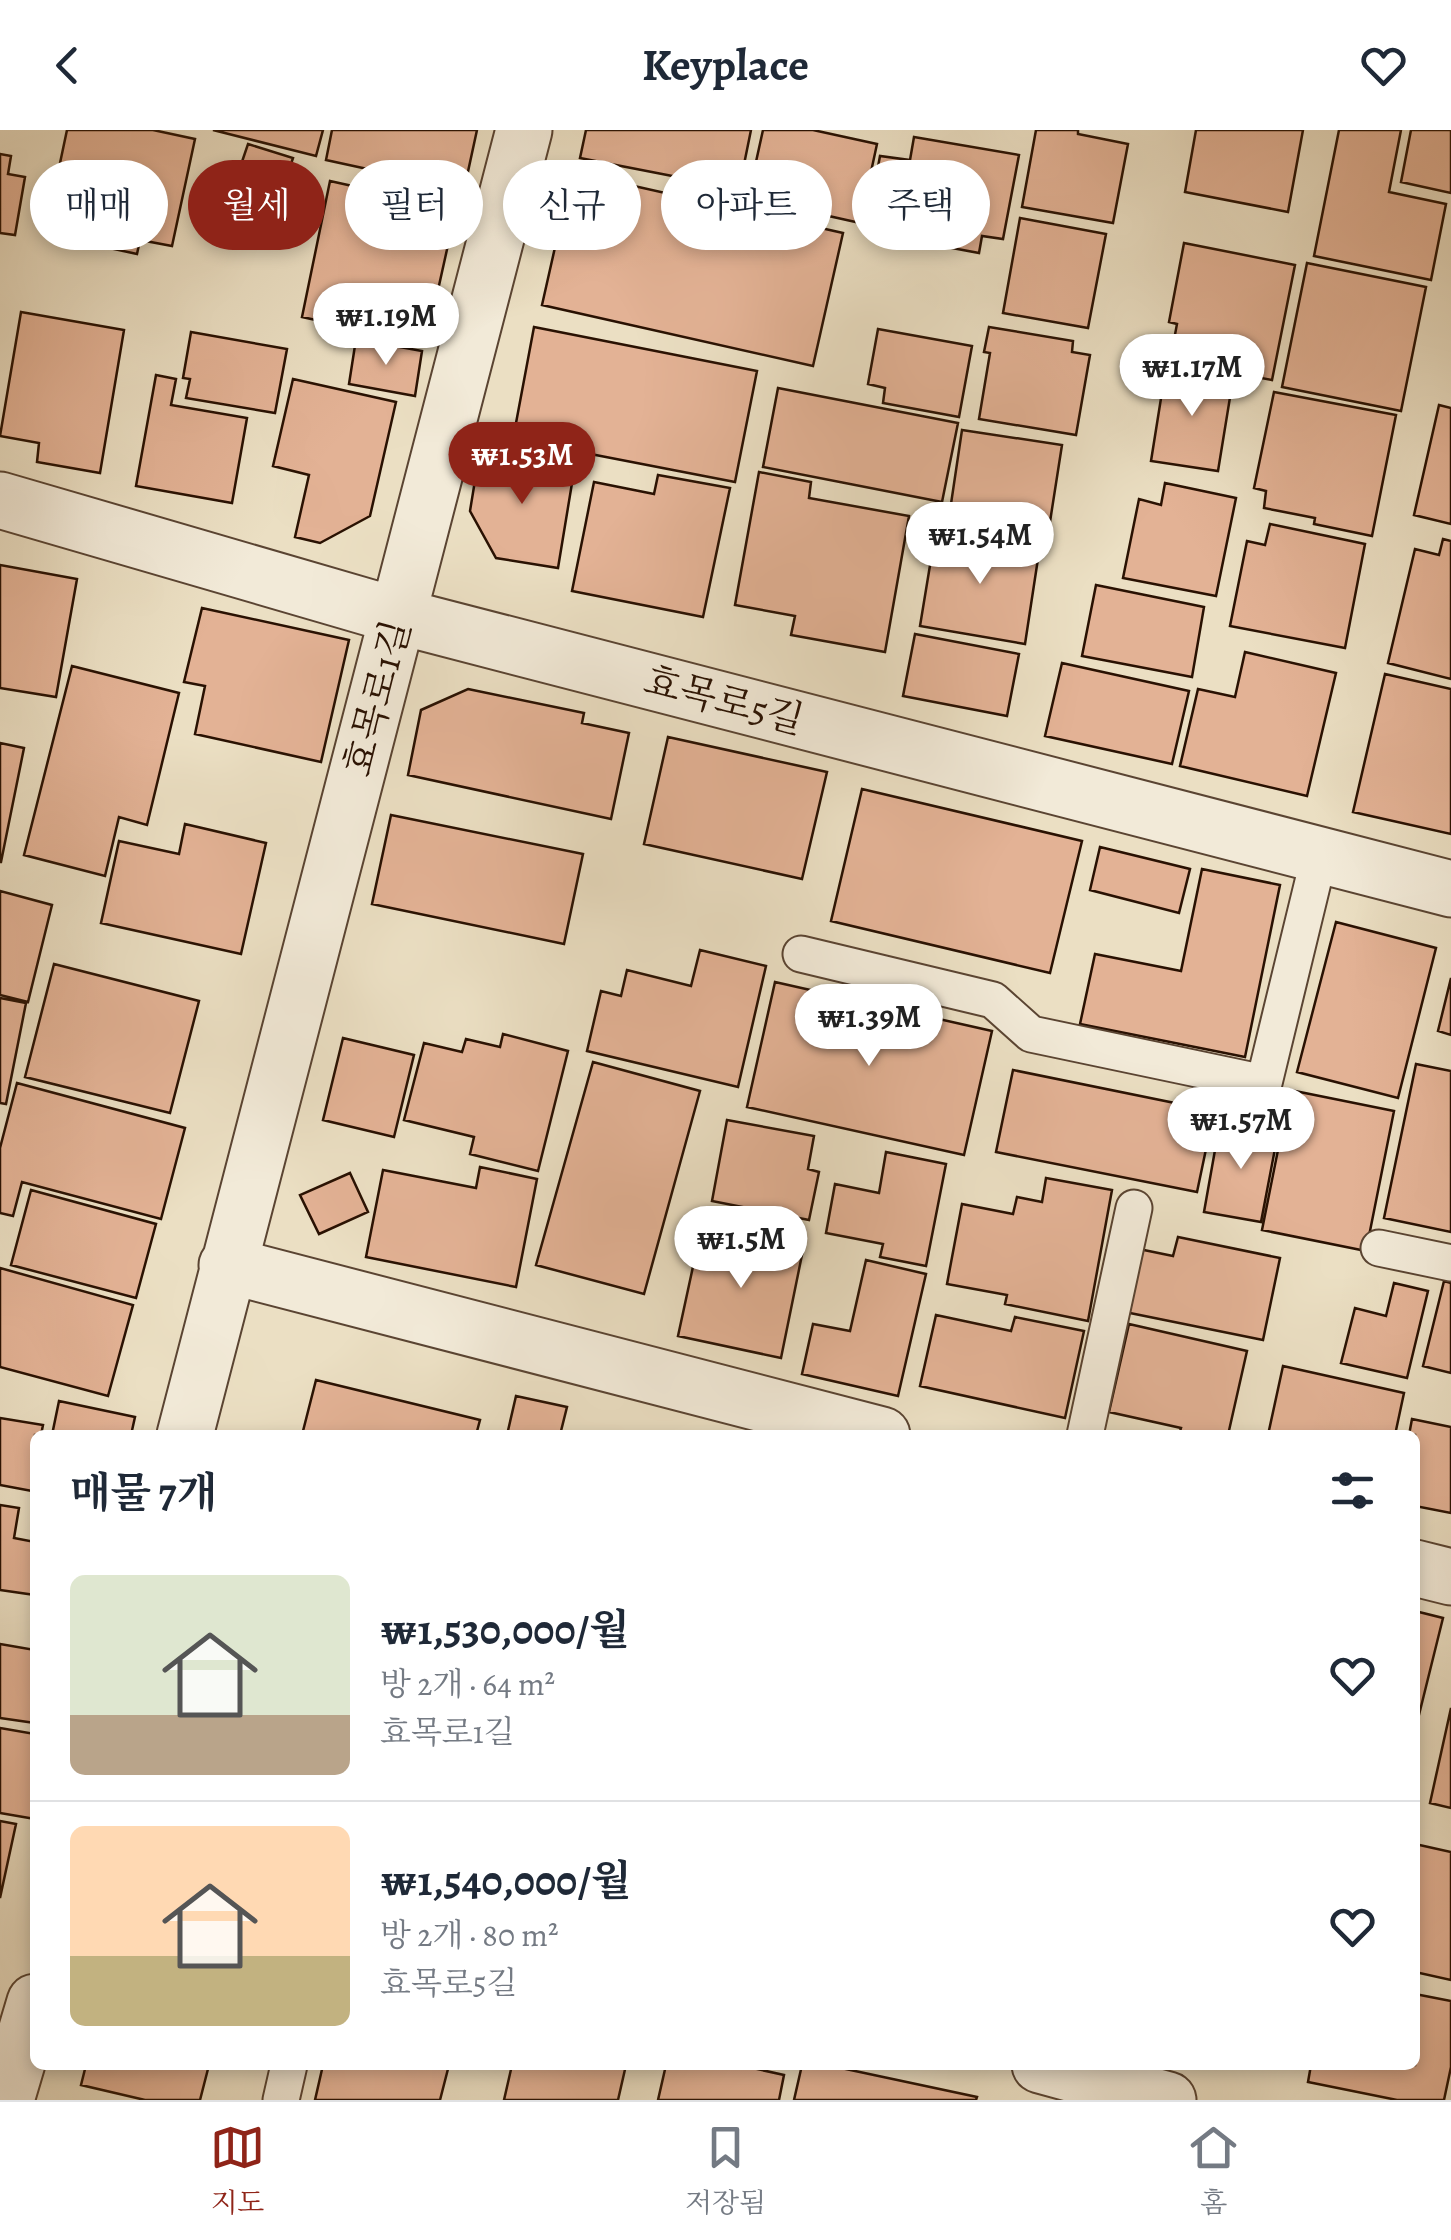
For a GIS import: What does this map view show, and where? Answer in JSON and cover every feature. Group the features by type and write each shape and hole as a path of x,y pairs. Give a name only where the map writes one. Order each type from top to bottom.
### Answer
{"street":[{"name":"효목로1길","path":"185,1430 524,130"},
{"name":"효목로5길","path":"0,500 398,616 1451,889"},
{"path":"227,1265 863,1430"},
{"path":"1420,1569 1451,1577"},
{"path":"6,2100 30,2019"},
{"path":"1058,2070 1168,2100"}],"lane":[{"path":"801,954 993,1000 1032,1034 1264,1083 1320,857"},
{"path":"1086,1430 1134,1208"},
{"path":"1378,1248 1451,1262"},
{"path":"281,2100 288,2070"}],"building":[{"path":"67,130 153,130 195,139 172,246 168,245 168,160 61,160"},
{"path":"213,130 323,130 316,156"},
{"path":"332,130 477,130 470,160 345,160 345,164 326,160"},
{"path":"586,130 751,130 745,160 661,160 661,174 641,170 641,160 580,158"},
{"path":"763,130 813,130 877,144 874,160 852,160 852,221 832,217 832,160 756,160"},
{"path":"1036,130 1078,130 1078,134 1128,144 1113,223 1022,207"},
{"path":"1196,130 1303,130 1288,212 1185,192"},
{"path":"1339,130 1401,130 1389,192 1446,204 1431,280 1314,256"},
{"path":"1411,130 1451,130 1451,193 1401,182"},
{"path":"914,137 1019,155 1003,239 990,237 990,160 910,160"},
{"path":"248,144 293,158 292,160 243,160"},
{"path":"0,154 11,156 8,174 25,177 15,235 0,233"},
{"path":"330,181 345,184 345,250 447,250 426,344 302,317 316,250 325,250 325,205"},
{"path":"641,188 661,192 661,250 832,250 832,231 843,233 813,366 542,305 554,250 641,250"},
{"path":"1020,218 1106,234 1088,328 1003,313"},
{"path":"1184,243 1295,265 1272,380 1170,361 1177,324 1169,322"},
{"path":"1307,263 1426,287 1401,411 1282,387"},
{"path":"21,312 124,330 100,473 37,462 39,443 0,436"},
{"path":"534,327 757,371 735,482 513,439"},
{"path":"989,327 1073,341 1072,352 1090,355 1076,435 979,419 990,353 984,352"},
{"path":"878,329 972,346 959,417 883,403 885,388 868,384"},
{"path":"191,332 287,349 275,413 186,398 190,379 183,378"},
{"path":"356,339 422,351 415,396 349,384"},
{"path":"1166,367 1233,379 1218,471 1151,461"},
{"path":"156,375 176,379 171,405 247,418 232,503 136,486"},
{"path":"293,379 396,402 370,516 320,543 295,537 309,475 273,466"},
{"path":"778,388 958,423 942,502 763,467"},
{"path":"1274,392 1396,415 1372,536 1314,524 1315,518 1264,508 1266,491 1254,488"},
{"path":"1439,405 1451,408 1451,524 1414,515"},
{"path":"962,430 1062,445 1047,541 948,524"},
{"path":"480,450 575,465 558,568 496,558 470,511"},
{"path":"759,472 811,482 809,498 909,516 885,652 791,635 795,616 735,605"},
{"path":"658,475 730,488 703,617 572,591 594,482 654,494"},
{"path":"1165,483 1236,498 1216,596 1123,578 1139,499 1161,505"},
{"path":"1270,524 1365,544 1345,648 1230,626 1247,541 1265,545"},
{"path":"936,529 1022,543 1021,550 1039,552 1025,644 920,626"},
{"path":"1443,539 1451,541 1451,679 1388,663 1415,549 1439,555"},
{"path":"0,565 77,579 56,697 0,688"},
{"path":"1096,585 1204,607 1192,677 1082,656"},
{"path":"202,608 349,640 321,762 195,734 205,686 184,682"},
{"path":"915,634 1019,654 1007,716 903,696"},
{"path":"1245,652 1336,673 1307,796 1180,766 1198,689 1235,697"},
{"path":"1062,663 1189,691 1172,764 1045,736"},
{"path":"72,666 179,693 147,825 119,817 105,876 24,855"},
{"path":"1385,674 1451,689 1451,834 1353,812"},
{"path":"468,689 584,713 582,723 629,733 611,819 408,775 421,710"},
{"path":"668,737 827,772 802,879 644,844"},
{"path":"0,743 24,748 1,862 0,862"},
{"path":"862,789 1082,841 1050,973 831,921"},
{"path":"391,815 583,854 564,944 372,904"},
{"path":"185,824 266,843 241,954 101,923 119,841 179,854"},
{"path":"1100,847 1190,869 1179,913 1090,890"},
{"path":"1202,869 1280,885 1245,1057 1080,1024 1095,954 1181,971"},
{"path":"0,891 52,905 28,1002 0,995"},
{"path":"1336,922 1436,948 1398,1098 1297,1072"},
{"path":"700,950 766,966 738,1087 587,1051 601,991 621,996 627,970 691,986"},
{"path":"54,964 199,1001 170,1113 25,1077"},
{"path":"1451,978 1451,1035 1438,1031"},
{"path":"775,982 992,1031 964,1155 747,1107"},
{"path":"0,998 26,1003 6,1104 0,1103"},
{"path":"503,1034 568,1051 538,1171 470,1154 474,1137 404,1120 424,1043 462,1052 466,1039 500,1047"},
{"path":"343,1038 414,1055 394,1137 323,1120"},
{"path":"593,1062 700,1091 644,1294 536,1265"},
{"path":"1416,1064 1451,1071 1451,1232 1384,1218"},
{"path":"1013,1070 1214,1111 1197,1192 996,1152"},
{"path":"17,1083 185,1128 161,1219 22,1182 13,1216 0,1213 0,1148"},
{"path":"1290,1090 1394,1111 1366,1251 1262,1230"},
{"path":"727,1120 814,1136 808,1169 819,1172 809,1220 712,1201"},
{"path":"1220,1122 1278,1133 1261,1222 1204,1212"},
{"path":"886,1152 946,1164 926,1266 880,1257 883,1244 826,1233 835,1184 879,1193"},
{"path":"480,1167 537,1179 516,1287 366,1257 383,1170 476,1188"},
{"path":"350,1173 368,1212 319,1234 300,1195"},
{"path":"1046,1178 1112,1190 1088,1321 1005,1304 1007,1295 947,1284 962,1204 1013,1214 1017,1197 1042,1202"},
{"path":"31,1190 156,1224 136,1298 11,1265"},
{"path":"702,1225 804,1245 781,1358 678,1336"},
{"path":"1178,1237 1280,1258 1263,1340 1125,1312 1139,1249 1173,1256"},
{"path":"866,1260 926,1274 898,1396 802,1374 813,1324 850,1331"},
{"path":"0,1268 133,1305 108,1396 0,1367"},
{"path":"1444,1281 1451,1283 1451,1373 1423,1366"},
{"path":"1394,1283 1428,1291 1407,1378 1341,1363 1355,1308 1386,1316"},
{"path":"936,1315 1011,1331 1015,1317 1084,1331 1065,1418 920,1386"},
{"path":"1129,1324 1247,1351 1229,1430 1180,1430 1109,1412"},
{"path":"1283,1366 1404,1393 1396,1430 1269,1430"},
{"path":"316,1380 480,1420 477,1430 303,1430"},
{"path":"516,1396 567,1407 561,1430 508,1430"},
{"path":"59,1401 135,1417 132,1430 53,1430"},
{"path":"0,1418 43,1425 42,1430 30,1430 30,1491 0,1485"},
{"path":"1412,1419 1451,1427 1451,1513 1420,1507 1420,1430 1410,1430"},
{"path":"0,1505 19,1508 14,1538 30,1541 30,1594 0,1590"},
{"path":"1420,1612 1443,1618 1420,1711"},
{"path":"0,1644 30,1649 30,1722 0,1718"},
{"path":"1451,1708 1451,1808 1430,1803"},
{"path":"0,1728 30,1733 30,1818 0,1813"},
{"path":"0,1821 16,1824 0,1898"},
{"path":"1420,1845 1451,1852 1451,1980 1420,1973"},
{"path":"1420,1995 1451,2001 1451,2067 1444,2100 1397,2100 1308,2082 1310,2070 1420,2070"},
{"path":"85,2070 208,2070 200,2100 145,2100 81,2085"},
{"path":"322,2070 448,2070 440,2100 315,2100"},
{"path":"511,2070 625,2070 618,2100 504,2100"},
{"path":"665,2070 762,2070 784,2075 779,2100 658,2100"},
{"path":"801,2070 850,2070 977,2097 976,2100 794,2100"}]}
